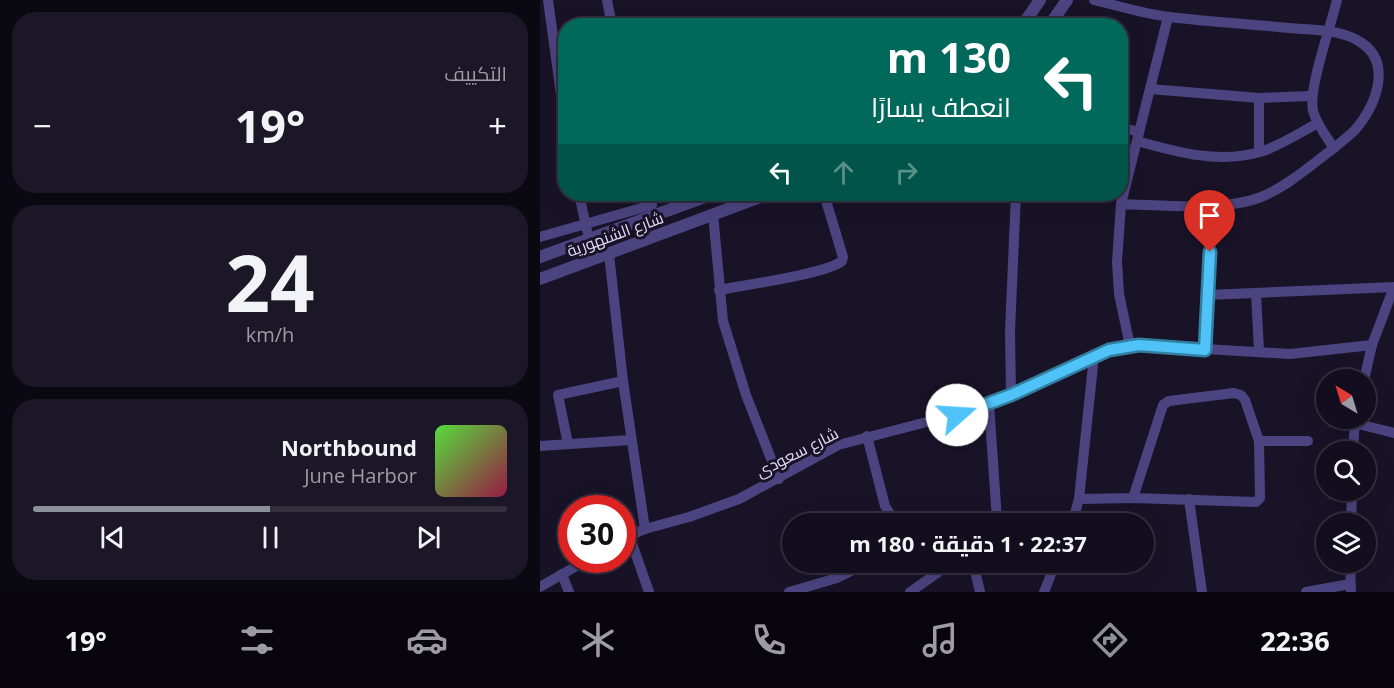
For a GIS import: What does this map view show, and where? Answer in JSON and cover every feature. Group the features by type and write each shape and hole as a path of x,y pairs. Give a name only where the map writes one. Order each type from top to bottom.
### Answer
{"street":[{"path":"548,0 558,73"},
{"path":"607,0 610,18"},
{"path":"1028,18 1040,0"},
{"path":"1055,18 1067,0"},
{"path":"1094,0 1168,17 1329,32 1349,36 1368,48 1376,60 1380,74 1379,89 1355,130 1279,188 1241,203 1216,206 1121,204"},
{"path":"1334,148 1318,123 1313,111 1311,96 1337,0"},
{"path":"1128,176 1168,17"},
{"path":"1150,89 1259,98 1311,96"},
{"path":"1259,98 1259,152"},
{"path":"1128,131 1174,152 1231,157 1259,152 1318,123"},
{"path":"580,201 589,240"},
{"path":"540,237 654,210 651,201"},
{"name":"شارع الشنهورية","path":"540,256 589,240 654,210 687,201"},
{"name":"شارع الشنهورية","path":"540,279 749,201"},
{"path":"719,290 836,266 843,257 826,201"},
{"path":"1011,395 1010,331 1016,201"},
{"path":"1122,201 1117,262 1119,294 1130,346"},
{"path":"713,214 723,321 730,349 778,479"},
{"path":"1205,350 1210,252"},
{"path":"609,254 623,381 645,528"},
{"path":"1208,295 1394,287 1372,345 1367,369"},
{"path":"1256,293 1259,351"},
{"name":"شارع سعودى","path":"636,532 712,510 778,479 838,445 941,419 989,404 1109,350 1147,345 1290,354 1372,345"},
{"path":"1075,513 1079,499 1094,356"},
{"path":"568,444 558,395 623,381"},
{"path":"1079,499 1133,498 1256,502 1260,498 1259,441 1245,400 1241,395 1233,393 1169,401 1163,405 1133,498"},
{"path":"989,404 995,513"},
{"path":"1376,428 1394,433"},
{"path":"867,436 885,506 889,513"},
{"path":"540,446 632,440"},
{"path":"1259,441 1308,441"},
{"path":"1189,499 1202,592"},
{"path":"636,561 649,592"},
{"path":"789,592 847,573"},
{"path":"910,592 937,573"},
{"path":"976,573 980,592"},
{"path":"1044,592 1052,573"},
{"path":"540,587 562,574 569,592"},
{"path":"1306,592 1350,588"}],"route":[{"path":"957,415 1011,395 1098,354 1120,347 1147,345 1205,350 1210,252"}]}
